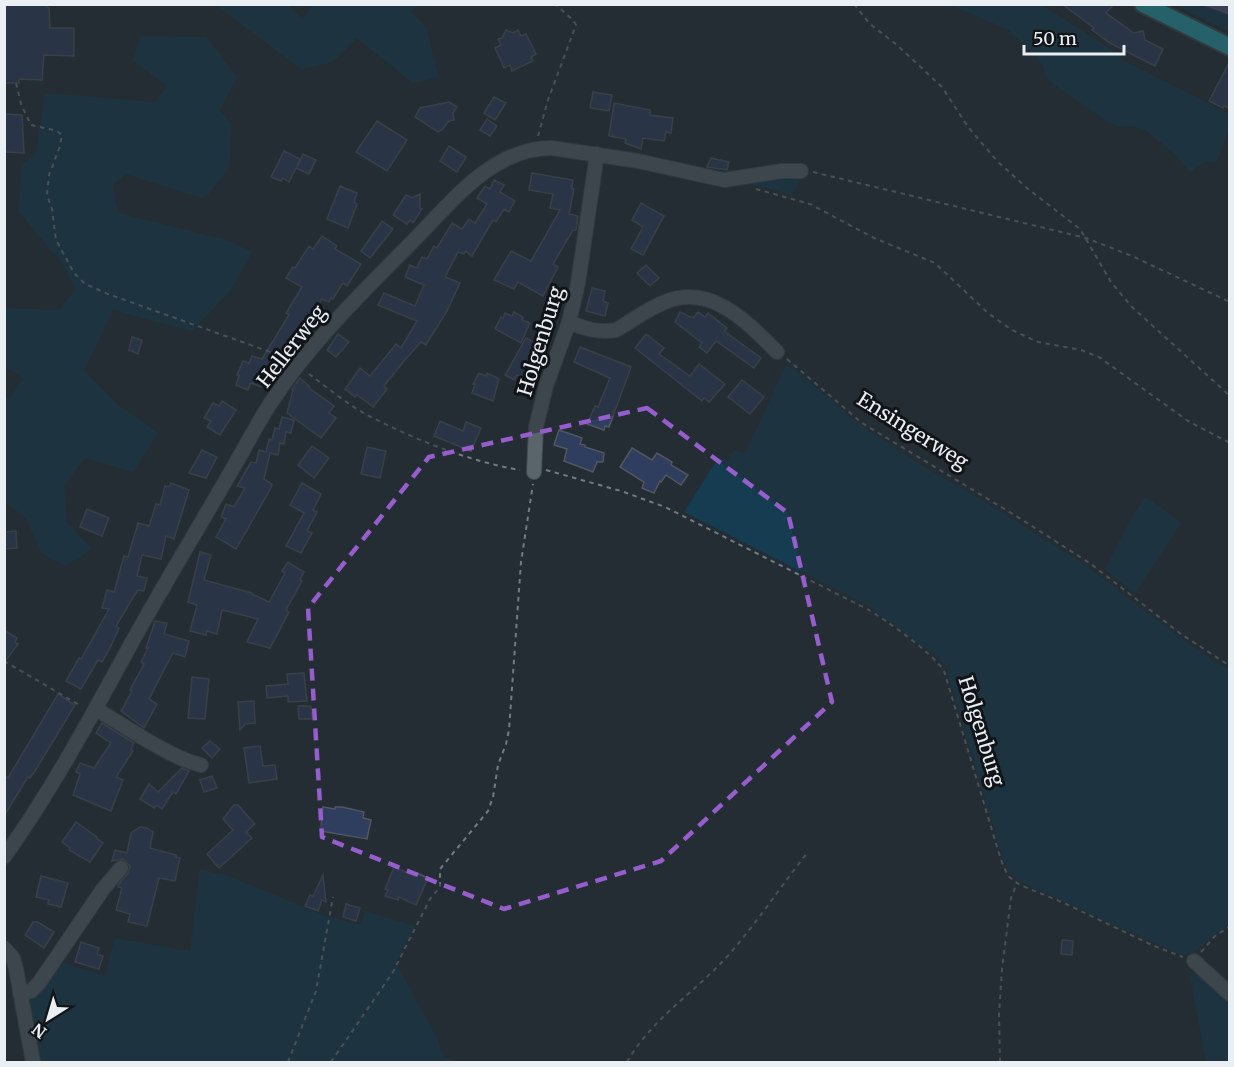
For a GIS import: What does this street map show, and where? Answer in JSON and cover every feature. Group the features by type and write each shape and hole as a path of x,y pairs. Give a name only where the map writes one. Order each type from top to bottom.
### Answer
{"main road":[{"path":"1143,4 1230,47"}],"street":[{"name":"Hellerweg","path":"4,857 49,792 269,406 323,333 480,175 505,158 538,148 597,154 724,180 782,171 801,171"},
{"name":"Holgenburg","path":"535,470 535,441 539,414 569,322 578,283 597,154"},
{"path":"569,322 593,331 616,330 666,301 702,297 721,305 739,318 777,352"},
{"path":"95,711 190,762 201,765"},
{"path":"20,993 31,991 39,983 100,894 121,868"},
{"path":"4,948 14,961 33,1062"},
{"path":"1194,961 1230,994"}],"path":[{"path":"538,148 538,134 548,100 576,25 555,4"},
{"path":"854,4 870,24 897,45 942,87 968,127 998,162 1028,189 1075,225 1086,238 1118,292 1230,396"},
{"path":"16,83 21,104 31,125 57,131 62,135 49,175 47,195 52,209 56,240 74,273 85,284 286,358 369,416 421,440 483,462 535,470 522,562 509,730 498,765 493,797 488,811 440,869 440,887 428,902 393,972 331,1062"},
{"path":"801,171 860,183 1086,238 1230,302"},
{"path":"752,189 810,204 874,238 935,263 988,313 1012,330 1038,342 1081,350 1099,357 1188,421 1230,443"},
{"name":"Ensingerweg","path":"777,352 862,423 1091,564 1181,634 1230,666"},
{"name":"Holgenburg","path":"535,470 646,499 684,515 867,609 935,660 946,678 1001,860 1008,876 1017,883"},
{"path":"4,661 95,711"},
{"path":"627,1062 654,1024 706,978 729,953 808,852"},
{"path":"1000,1062 1000,986 1011,898 1017,883 1154,946 1194,961 1215,936 1230,926"},
{"path":"288,1062 316,991 333,897"}],"highlighted area":[{"path":"647,408 788,513 832,702 661,861 504,909 322,837 308,608 429,457"}],"shaded area":[{"path":"216,5 289,5 302,20 313,5 418,5 411,11 427,29 438,77 413,83 357,38 333,62 301,69"},
{"path":"951,5 1042,5 1120,55 1119,58 1229,114 1229,127 1218,159 1214,162 1206,161 1190,172 1174,153 1145,130 1118,126 1106,121 1047,79 1043,66 1036,56 1009,30"},
{"path":"1175,5 1202,5 1229,15 1229,31"},
{"path":"1202,5 1229,5 1229,15"},
{"path":"141,36 206,37 237,77 220,111 232,125 229,167 205,199 126,174 112,186 118,213 229,241 252,252 230,291 192,331 113,310 84,370 117,404 158,433 133,472 85,458 64,486 67,523 92,549 65,566 41,553 26,518 5,502 5,398 9,399 24,378 5,367 5,308 59,310 76,289 62,263 18,211 22,166 36,153 45,93 155,102 167,86 133,60"},
{"path":"803,176 792,195 747,183 748,180"},
{"path":"786,365 795,369 857,423 1081,562 1189,644 1229,670 1229,924 1193,953 1176,952 1017,880 1009,872 1003,859 947,668 939,658 867,605 684,512 719,457 728,460 734,450 745,454"},
{"path":"1146,497 1181,523 1135,594 1105,569 1134,513"},
{"path":"200,870 226,875 325,916 361,925 365,911 415,926 395,965 437,1038 444,1058 462,1062 37,1062 27,1000 58,961 105,976 115,938 190,951"},
{"path":"1195,971 1229,1002 1229,1062 1206,1062 1190,976"}],"building":[{"path":"4,4 44,4 49,8 50,28 74,28 74,56 44,55 42,80 19,79 19,83 4,83"},
{"path":"1062,4 1114,4 1106,13 1134,33 1143,31 1145,40 1163,49 1155,66 1110,43"},
{"path":"506,30 513,33 518,30 521,36 526,34 536,54 531,57 533,61 512,71 510,65 504,68 495,48 501,45 498,39 502,38"},
{"path":"1230,61 1230,108 1224,106 1223,108 1209,101"},
{"path":"593,92 612,95 609,111 590,108"},
{"path":"494,97 506,103 495,120 484,113"},
{"path":"449,102 457,107 453,113 454,120 449,121 438,132 415,117 420,108"},
{"path":"614,103 650,110 650,115 673,118 671,133 666,132 664,141 643,138 641,149 625,143 626,139 609,136"},
{"path":"4,114 22,115 24,153 4,152"},
{"path":"487,119 497,126 490,136 480,130"},
{"path":"377,121 407,140 387,171 356,152"},
{"path":"449,146 466,157 457,172 440,161"},
{"path":"284,151 300,159 297,167 303,154 316,160 309,174 296,168 289,182 283,178 281,181 271,177"},
{"path":"711,158 729,162 727,170 707,167"},
{"path":"532,173 573,180 572,189 574,189 569,214 578,216 576,230 573,230 553,264 558,267 543,296 518,282 514,289 494,280 511,251 531,261 560,210 550,208 553,194 529,190"},
{"path":"494,180 504,185 500,192 515,201 509,212 504,209 496,222 493,220 472,256 466,251 464,254 458,252 445,277 460,283 447,311 426,345 421,342 404,361 384,386 387,389 373,407 357,395 355,397 345,389 360,368 370,376 396,344 401,348 417,321 378,305 384,293 415,306 424,285 405,277 410,265 417,268 422,257 427,259 434,246 437,248 452,223 462,229 469,219 475,223 487,204 477,198 485,186 490,189"},
{"path":"340,186 357,193 354,202 357,204 348,228 327,219"},
{"path":"420,194 420,208 422,209 413,223 410,220 407,224 393,215 406,195 412,198"},
{"path":"641,203 664,216 643,255 631,249 643,227 632,220"},
{"path":"382,221 393,229 370,258 361,251"},
{"path":"322,236 337,246 335,249 361,264 347,286 343,283 333,299 331,298 329,302 322,299 304,329 307,331 301,341 294,337 285,353 277,348 261,387 251,383 248,390 236,385 239,376 237,375 243,361 249,363 252,356 262,359 289,315 286,313 302,287 286,278 309,246 313,249"},
{"path":"646,265 659,278 650,286 637,273"},
{"path":"592,288 605,291 603,301 608,303 605,316 586,311"},
{"path":"514,312 523,317 522,320 530,323 521,343 495,329 505,313 512,316"},
{"path":"680,312 693,318 698,312 705,317 708,313 727,328 724,331 761,358 754,368 716,341 707,353 699,347 702,343 675,322"},
{"path":"338,334 349,342 336,357 327,350"},
{"path":"646,334 664,348 659,354 690,376 699,364 725,384 709,402 704,398 702,401 635,348"},
{"path":"132,337 142,340 138,354 129,350"},
{"path":"526,338 538,344 524,379 517,375 514,380 505,375"},
{"path":"580,347 631,367 609,427 605,426 604,430 587,424 595,406 598,407 610,378 574,362"},
{"path":"479,373 486,376 487,373 499,379 493,401 472,393 475,384 473,384"},
{"path":"300,378 309,388 334,406 329,413 336,418 321,438 287,413 292,389"},
{"path":"742,380 764,397 750,414 728,397"},
{"path":"222,401 236,410 220,435 207,427 211,421 204,418 213,403 219,406"},
{"path":"282,417 294,420 291,433 286,432 284,444 280,443 278,455 270,453 264,479 272,484 271,488 236,549 216,537 226,519 221,517 226,504 234,507 245,488 237,486 251,462 256,463 259,450 266,452 269,439 272,440 275,428 279,429"},
{"path":"440,421 463,431 466,422 481,428 471,451 434,436"},
{"path":"559,430 582,438 580,444 604,453 603,462 597,462 593,472 564,461 567,449 554,445"},
{"path":"312,446 329,458 314,478 298,465"},
{"path":"367,447 386,451 380,478 361,474"},
{"path":"632,448 652,460 657,453 688,475 681,485 666,475 654,493 642,488 644,482 620,467"},
{"path":"202,450 217,457 206,478 189,473"},
{"path":"171,483 189,490 174,539 166,536 161,559 142,555 137,576 147,578 144,591 138,590 134,596 116,626 119,628 109,650 102,662 98,660 81,689 66,681 109,609 102,608 107,590 114,592 124,556 128,557 138,523 149,526 156,504 160,505 165,486 169,487"},
{"path":"302,483 321,494 313,510 317,512 307,531 312,533 301,553 286,546 304,513 290,505"},
{"path":"87,509 109,518 102,536 80,527"},
{"path":"16,531 17,548 4,549 4,532"},
{"path":"200,552 211,555 204,580 252,593 269,602 285,573 282,571 288,562 304,572 300,580 302,581 286,610 289,612 270,648 247,642 258,619 222,610 217,634 207,631 206,635 190,631 197,605 188,602"},
{"path":"155,621 167,623 164,634 189,641 185,657 173,653 149,699 157,704 144,728 121,711 144,664 141,662 148,648 146,648"},
{"path":"4,630 17,638 15,642 18,644 4,663"},
{"path":"304,673 307,701 288,702 288,696 267,698 266,686 288,684 287,674"},
{"path":"192,677 209,679 205,719 188,718"},
{"path":"58,694 75,705 35,771 30,778 28,777 4,816 4,775 8,778"},
{"path":"254,701 255,723 245,724 240,730 238,702"},
{"path":"298,706 311,706 312,719 299,719"},
{"path":"102,723 134,743 131,749 133,751 116,777 123,780 111,811 73,795 80,774 76,772 80,763 94,768 111,743 96,733"},
{"path":"210,741 220,749 212,758 202,748"},
{"path":"260,746 263,766 275,765 277,779 249,783 244,748"},
{"path":"182,768 189,771 176,794 173,792 162,809 156,805 154,808 140,799 149,784 158,792"},
{"path":"212,776 217,788 204,792 200,780"},
{"path":"234,805 238,805 255,824 246,832 252,838 219,868 207,854 233,830 223,819"},
{"path":"323,807 335,809 335,807 342,807 364,812 363,818 371,820 367,839 320,831"},
{"path":"76,822 103,843 90,862 69,850 70,848 62,842"},
{"path":"140,827 153,832 150,848 180,858 175,881 159,878 147,926 128,922 130,914 116,910 122,888 118,885 128,873 130,866 123,859 112,861 115,850 127,853 131,833"},
{"path":"394,867 415,876 417,873 428,878 416,905 399,897 398,900 385,896 388,890 385,889"},
{"path":"323,875 326,902 322,900 318,911 305,906 310,895 313,896"},
{"path":"41,876 68,883 61,907 48,904 49,900 36,897"},
{"path":"346,904 360,908 356,921 343,917"},
{"path":"33,922 38,922 54,932 44,948 25,935"},
{"path":"1062,940 1073,941 1072,955 1061,954"},
{"path":"81,942 99,948 97,954 103,956 99,969 75,962"}]}
